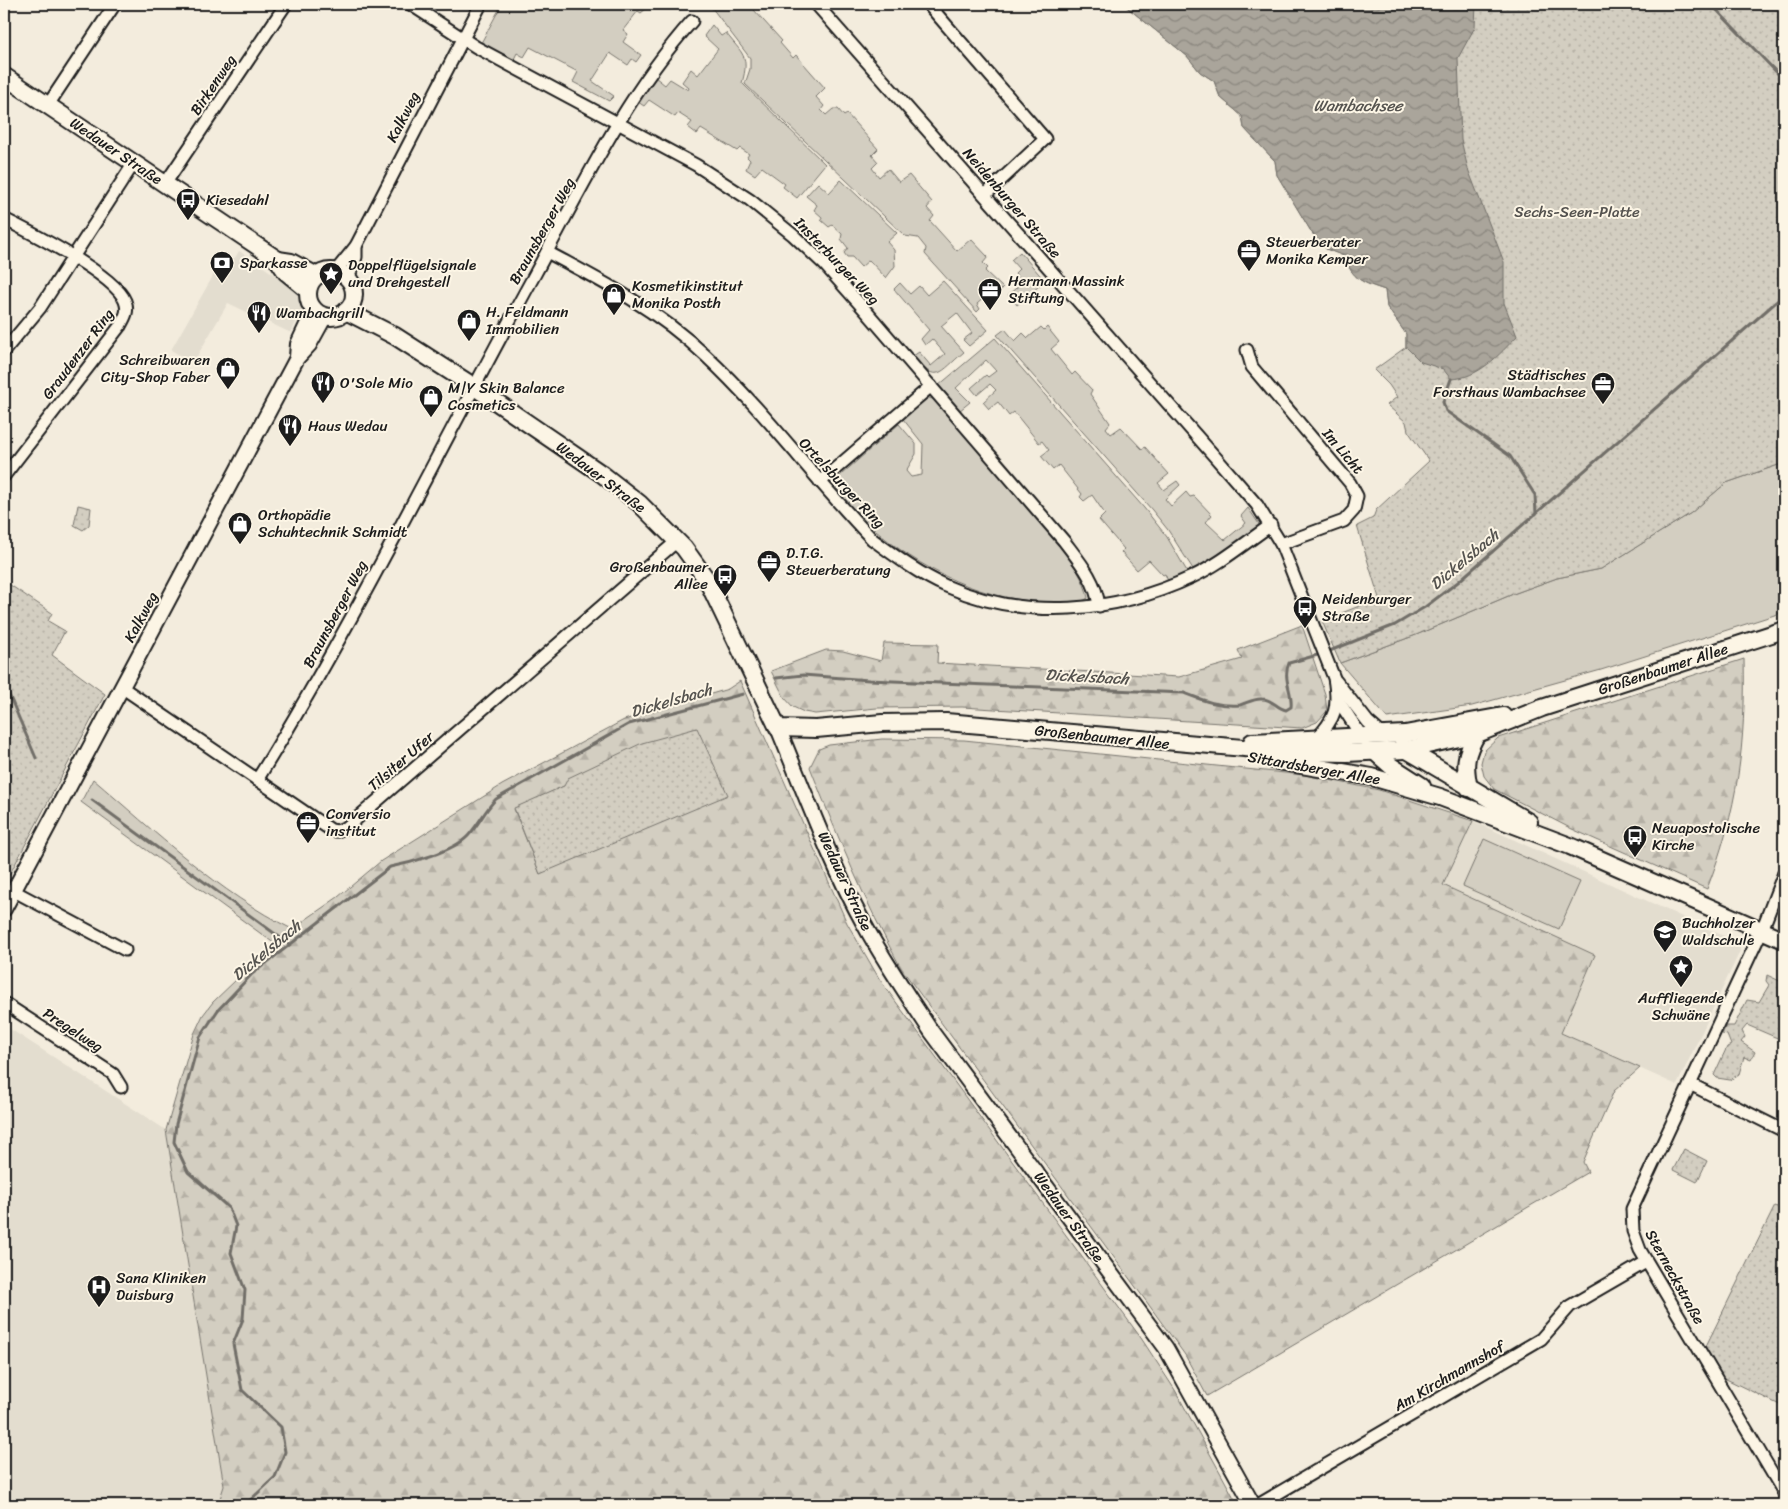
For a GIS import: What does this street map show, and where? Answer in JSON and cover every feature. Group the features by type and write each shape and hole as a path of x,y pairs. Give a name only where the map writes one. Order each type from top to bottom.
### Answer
{"main road":[{"name":"Wedauer Straße","path":"4,76 278,260 291,262 312,283"},
{"path":"325,272 341,276 353,289 349,306 336,316 320,313 309,301 312,283 325,272"},
{"name":"Wedauer Straße","path":"349,306 369,324 380,327 473,386 602,474 638,503 677,541 707,580 778,728"},
{"name":"Großenbaumer Allee","path":"778,728 816,729 882,723 946,722 1216,748 1290,752 1405,750 1477,734 1542,708 1784,630"},
{"name":"Großenbaumer Allee","path":"1216,748 1268,740 1384,736 1542,708"},
{"path":"1469,788 1466,773 1467,752 1477,734"},
{"name":"Sittardsberger Allee","path":"1384,736 1570,846"},
{"name":"Sittardsberger Allee","path":"1216,748 1243,756 1372,777 1440,797 1570,846 1784,940"},
{"name":"Sittardsberger Allee","path":"1375,752 1391,766 1440,797"}],"street":[{"path":"48,105 115,4"},
{"name":"Birkenweg","path":"165,184 286,4"},
{"name":"Insterburger Weg","path":"410,4 463,38 696,165 750,200 793,235 824,265 931,386 1085,568 1097,590 1099,606"},
{"name":"Kalkweg","path":"341,276 356,257 356,246 481,4"},
{"name":"Neidenburger Straße","path":"816,4 1221,464 1271,525 1281,544 1334,678 1338,700 1362,737 1375,752"},
{"path":"928,4 1045,138 985,195"},
{"name":"Braunsberger Weg","path":"256,780 323,670 473,386 618,123 645,81 692,21"},
{"path":"4,351 40,308 75,257 134,163"},
{"path":"4,220 75,257"},
{"name":"Ortelsburger Ring","path":"547,252 614,287 646,307 681,334 730,380 872,539 898,559 947,586 995,601 1023,606 1050,609 1099,606 1151,594 1193,577 1271,525"},
{"name":"Graudenzer Ring","path":"4,476 120,326 128,313 126,300 116,287 75,257"},
{"name":"Kalkweg","path":"4,910 296,358 298,344 320,313"},
{"name":"Im Licht","path":"1247,350 1252,367 1356,491 1357,501 1354,510 1344,521 1281,544"},
{"path":"820,482 931,386"},
{"name":"Tilsiter Ufer","path":"122,688 331,830 337,831 346,827 677,541"},
{"name":"Neidenburger Straße","path":"1334,678 1368,722 1384,736"},
{"path":"1316,739 1327,727 1336,710 1338,700"},
{"name":"Wedauer Straße","path":"778,728 832,856 860,915 899,983 931,1030 1166,1348 1253,1505"},
{"name":"Sterneckstraße","path":"1784,872 1762,930 1632,1209 1633,1231 1646,1262 1784,1493"},
{"path":"14,890 125,950"},
{"name":"Pregelweg","path":"4,1003 113,1074 121,1087"},
{"path":"1690,1084 1784,1131"},
{"name":"Am Kirchmannshof","path":"1258,1505 1541,1339 1570,1306 1646,1262"}],"shaded area":[{"path":"239,251 295,288 301,295 304,305 291,333 228,303 193,363 171,350 222,260 235,258"},
{"name":"Buchholzer Waldschule","path":"1473,821 1739,943 1740,951 1677,1085 1561,1033 1595,956 1443,885"},
{"name":"Sana Kliniken Duisburg","path":"4,1025 166,1130 224,1486 218,1505 4,1505"}],"green space":[{"path":"502,4 652,4 641,13 638,11 623,30 628,34 623,42 641,55 636,62 632,59 628,65 610,53 592,81 614,96 609,101 573,82 578,72 530,47 524,57 517,53 513,61 481,43"},
{"path":"717,4 760,4 754,10 782,41 780,43 793,58 796,55 825,88 816,97 824,106 821,110 826,115 833,109 838,109 844,116 847,114 878,149 872,155 878,162 872,168 879,177 888,169 899,182 909,175 932,202 927,208 934,216 930,221 957,251 971,239 988,257 983,263 988,268 985,271 1003,288 1000,291 996,287 977,304 980,309 977,312 925,254 926,248 918,238 905,236 745,84 750,69 750,58 712,8"},
{"name":"Sechs-Seen-Platte","path":"1123,4 1784,4 1784,463 1726,483 1691,513 1601,569 1557,578 1513,594 1416,635 1340,663 1322,621 1379,598 1357,526 1373,518 1376,510 1429,461 1408,431 1406,422 1387,405 1397,397 1389,385 1374,370 1406,347 1406,334 1387,307 1385,290 1360,279 1351,270 1344,256 1326,249 1312,233 1277,175 1275,161 1244,128 1242,116 1220,97 1214,81 1200,72 1187,56"},
{"path":"712,25 721,36 726,33 743,55 745,66 742,83 825,164 797,198 783,187 785,184 762,167 755,175 746,169 750,160 747,157 749,154 740,148 737,151 701,129 697,134 688,127 692,122 678,113 675,117 649,100 644,106 638,102 655,77 665,85 670,79 688,90 689,88 682,82 691,69 698,75 718,49 704,36"},
{"path":"841,180 897,233 887,242 894,250 895,266 886,278 869,260 861,267 852,257 847,257 844,253 848,248 841,239 842,234 832,225 829,227 821,220 822,217 814,210 817,205 806,196 818,183 829,193"},
{"path":"1020,252 1045,281 1017,305 1008,295 1023,282 1015,273 1019,269 1011,260"},
{"path":"943,281 988,330 969,346 963,340 972,333 957,313 941,326 964,352 944,370 933,373 928,371 913,356 919,352 931,366 945,354 932,339 925,345 921,339 929,330 894,289 900,283 910,294 919,286 927,295"},
{"path":"1041,327 1044,330 1047,327 1059,342 1051,349 1072,375 1075,372 1092,390 1090,394 1110,423 1106,428 1111,434 1121,427 1142,449 1145,447 1169,474 1158,483 1164,490 1177,481 1180,485 1165,499 1171,506 1186,492 1190,497 1194,496 1212,515 1206,522 1225,540 1246,523 1241,516 1248,508 1259,524 1257,528 1210,561 1193,569 1168,530 1152,510 997,335 1005,329 1015,341 1023,333 1028,338"},
{"path":"995,338 1144,508 1167,537 1188,573 1168,581 1165,574 1163,575 1149,560 1137,570 1121,552 1124,549 1099,520 1105,514 1092,495 1084,501 1080,497 1082,494 1059,465 1053,470 1041,456 1049,450 1042,441 1039,443 1014,412 1009,416 998,402 989,409 983,402 996,390 990,384 977,395 971,388 986,375 988,377 996,371 986,360 956,388 970,402 959,411 938,386"},
{"path":"925,397 933,399 1056,540 1077,570 1088,598 1073,602 1029,601 1004,597 955,581 910,556 889,541 848,505 834,481 899,424 916,444 916,454 906,471 911,477 922,475 923,444 903,419 903,416"},
{"path":"1784,463 1784,612 1601,670 1472,706 1387,718 1340,663 1416,635 1513,594 1557,578 1601,569 1691,513 1726,483"},
{"path":"78,505 91,508 89,525 83,530 74,525"},
{"path":"4,581 52,613 48,621 65,631 52,655 105,694 4,885"},
{"path":"1302,625 1325,694 1327,711 1317,722 1302,728 962,707 877,708 815,714 793,707 784,697 771,671 826,650 843,651 881,661 884,643 938,644 937,663 1179,677 1242,659 1238,650"},
{"path":"1744,659 1743,720 1738,776 1726,831 1707,889 1572,829 1494,789 1484,776 1481,763 1484,751 1498,738"},
{"path":"740,681 847,923 880,980 1141,1338 1175,1390 1238,1505 218,1505 224,1486 166,1130 194,1034 203,1015 213,1002 292,929 338,897 381,861 502,785 624,720 728,689","holes":["564,786 540,874 514,809"]},
{"path":"697,728 728,795 540,874 514,808 564,786 568,778 642,743"},
{"path":"882,739 964,740 1304,775 1379,790 1473,821 1443,885 1595,955 1561,1033 1640,1068 1614,1091 1583,1162 1588,1172 1207,1396 1185,1355 901,968 875,918 841,844 810,767 819,749 829,745"},
{"path":"93,779 213,880 265,915 292,929 275,944 81,802"},
{"path":"1484,839 1580,882 1559,929 1463,886"},
{"path":"1767,975 1784,983 1784,1035 1782,1040 1747,1025 1742,1031 1745,1037 1741,1042 1755,1052 1751,1060 1744,1057 1739,1074 1730,1080 1717,1078 1714,1075 1727,1047 1731,1045 1727,1035 1722,1034 1726,1026 1734,1026 1747,1000 1759,1002 1769,985 1766,981"},
{"path":"1684,1149 1707,1161 1697,1182 1673,1170"},
{"path":"1775,1206 1784,1210 1784,1407 1722,1377 1705,1348"}],"water":[{"name":"Wambachsee","path":"1123,4 1476,4 1475,27 1458,58 1461,140 1468,169 1504,262 1504,303 1517,336 1488,364 1471,375 1461,378 1451,379 1443,369 1421,362 1406,347 1406,334 1387,307 1385,290 1355,276 1344,256 1326,249 1312,233 1277,175 1275,161 1244,128 1242,116 1220,97 1214,81 1200,72 1187,56"}],"waterway":[{"path":"1711,4 1784,80"},
{"name":"Dickelsbach","path":"1327,652 1395,625 1425,607 1458,582 1784,295"},
{"path":"1451,379 1443,402 1446,411 1510,456 1535,495 1536,514"},
{"name":"Dickelsbach","path":"776,678 803,675 869,680 1184,693 1225,705 1240,705 1257,699 1266,699 1286,710 1291,707 1291,696 1287,680 1289,663 1321,654"},
{"path":"4,683 36,758"},
{"name":"Dickelsbach","path":"245,1505 275,1477 285,1452 281,1427 242,1390 233,1344 243,1319 245,1290 231,1253 236,1226 229,1208 188,1172 174,1142 176,1124 200,1037 218,1010 252,974 390,867 432,856 453,847 468,836 496,799 629,724 743,694"},
{"path":"92,800 289,944"}],"place":[{"name":"Kiesedahl","path":"188,221"},
{"name":"Steuerberater Monika Kemper","path":"1249,272"},
{"name":"Sparkasse","path":"222,284"},
{"name":"Doppelflügelsignale und Drehgestell","path":"331,295"},
{"name":"Hermann Massink Stiftung","path":"990,311"},
{"name":"Kosmetikinstitut Monika Posth","path":"614,316"},
{"name":"Wambachgrill","path":"259,334"},
{"name":"H. Feldmann Immobilien","path":"469,342"},
{"name":"Schreibwaren City-Shop Faber","path":"228,390"},
{"name":"O'Sole Mio","path":"323,404"},
{"name":"Städtisches Forsthaus Wambachsee","path":"1603,405"},
{"name":"M|Y Skin Balance Cosmetics","path":"431,418"},
{"name":"Haus Wedau","path":"290,447"},
{"name":"Orthopädie Schuhtechnik Schmidt","path":"240,545"},
{"name":"D.T.G. Steuerberatung","path":"769,583"},
{"name":"Großenbaumer Allee","path":"725,597"},
{"name":"Neidenburger Straße","path":"1305,629"},
{"name":"Conversio institut","path":"308,844"},
{"name":"Neuapostolische Kirche","path":"1635,858"},
{"name":"Buchholzer Waldschule","path":"1665,953"},
{"name":"Auffliegende Schwäne","path":"1681,988"},
{"name":"Sana Kliniken Duisburg","path":"99,1308"}]}
